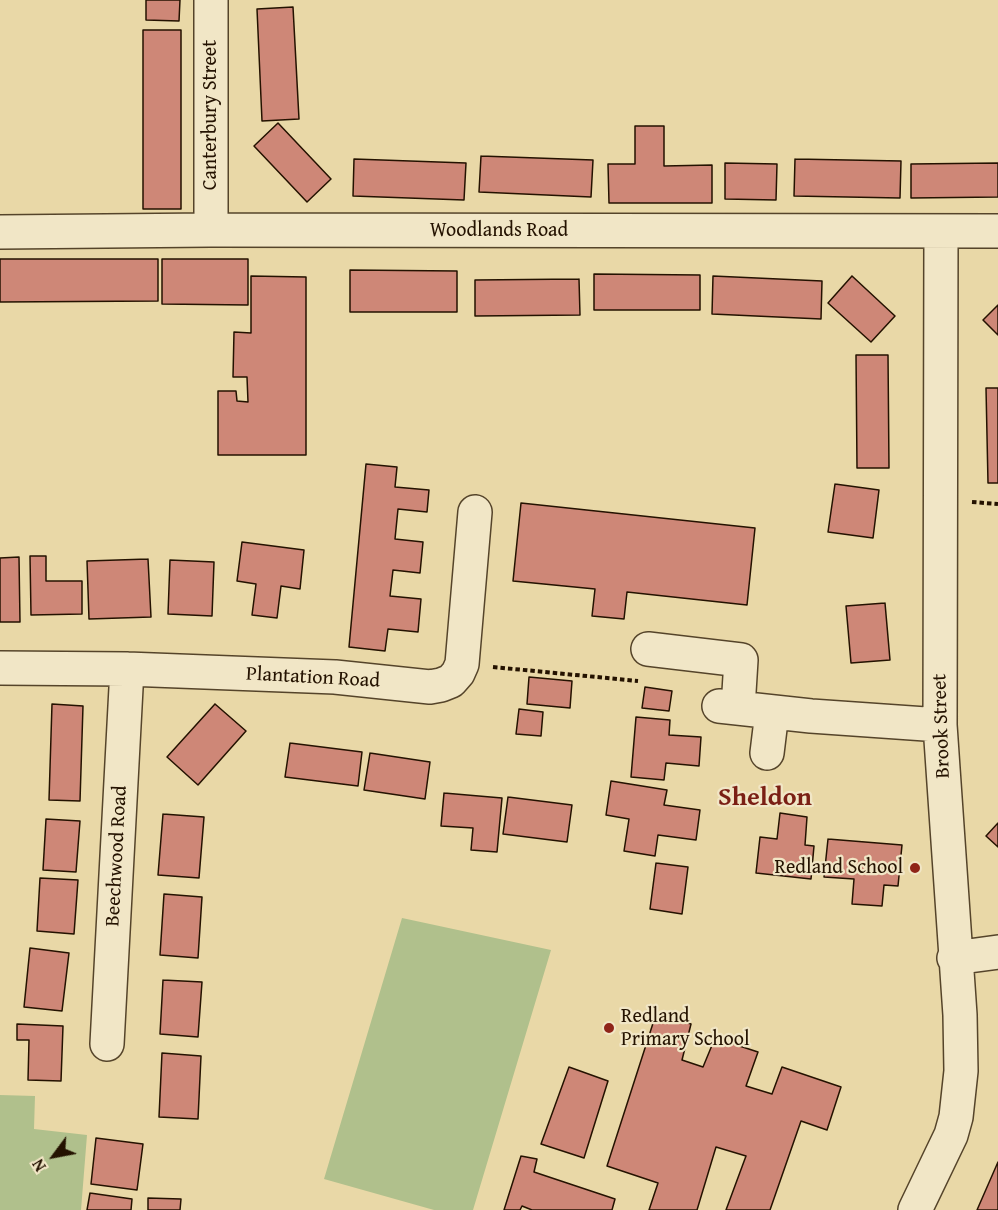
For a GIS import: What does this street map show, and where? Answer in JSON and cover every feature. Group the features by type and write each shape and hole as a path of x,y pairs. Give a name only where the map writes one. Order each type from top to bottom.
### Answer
{"street":[{"name":"Canterbury Street","path":"211,230 212,0"},
{"name":"Woodlands Road","path":"0,232 998,231"},
{"name":"Brook Street","path":"915,1210 944,1151 956,1117 961,1071 960,1015 954,958 940,725 941,232"},
{"path":"462,664 475,512"},
{"path":"648,649 741,660 729,707 940,725"},
{"name":"Plantation Road","path":"0,668 127,669 335,677 430,687 451,681 462,664"},
{"name":"Beechwood Road","path":"107,1044 127,669"},
{"path":"767,753 772,712"},
{"path":"954,958 998,952"}],"path":[{"path":"462,664 648,682"}],"green space":[{"path":"402,918 551,950 473,1210 434,1210 324,1179"},
{"path":"0,1095 35,1096 34,1129 87,1135 81,1210 0,1210"}],"building":[{"path":"146,0 180,0 179,21 146,20"},
{"path":"293,7 299,119 262,121 257,9"},
{"path":"143,30 181,30 181,209 143,209"},
{"path":"278,123 331,179 307,202 254,146"},
{"path":"635,126 664,126 664,166 712,165 712,203 609,203 608,164 635,164"},
{"path":"481,156 593,160 591,197 479,192"},
{"path":"354,159 466,163 464,200 353,196"},
{"path":"795,159 901,161 900,198 794,196"},
{"path":"725,163 777,164 776,200 725,199"},
{"path":"998,163 998,197 911,198 911,164"},
{"path":"0,259 158,259 158,301 0,302"},
{"path":"162,259 248,259 248,305 162,304"},
{"path":"350,270 457,271 457,312 350,312"},
{"path":"594,274 700,275 700,310 594,310"},
{"path":"251,276 306,277 306,455 218,455 218,391 236,391 237,401 248,402 247,377 233,377 234,332 251,333"},
{"path":"713,276 822,281 821,319 712,314"},
{"path":"852,276 895,316 871,342 828,303"},
{"path":"579,279 580,315 475,316 475,280"},
{"path":"998,305 998,335 983,320"},
{"path":"856,355 888,355 889,468 857,468"},
{"path":"986,388 998,388 998,483 988,483"},
{"path":"366,464 397,467 395,487 429,490 427,512 398,509 395,539 423,542 420,573 393,570 390,596 421,599 418,632 388,629 385,651 349,647"},
{"path":"835,484 879,490 873,538 828,532"},
{"path":"521,503 755,528 747,605 627,592 624,619 592,616 595,589 513,581"},
{"path":"242,542 304,550 300,589 281,586 277,618 252,615 256,584 237,581"},
{"path":"30,556 46,556 46,581 82,581 82,614 31,615"},
{"path":"19,557 20,622 0,622 0,558"},
{"path":"148,559 151,617 89,619 87,561"},
{"path":"170,560 214,562 212,616 168,614"},
{"path":"885,603 890,660 851,663 846,606"},
{"path":"529,677 572,681 570,708 527,704"},
{"path":"645,687 672,691 669,711 642,708"},
{"path":"52,704 83,706 80,801 49,800"},
{"path":"215,704 246,731 198,785 167,757"},
{"path":"519,709 543,712 541,736 516,734"},
{"path":"636,717 670,720 669,735 701,737 699,766 666,763 664,780 631,777"},
{"path":"290,743 362,752 358,786 285,777"},
{"path":"370,753 430,762 425,799 364,790"},
{"path":"611,781 667,790 664,805 700,810 696,840 658,835 655,856 624,851 629,819 606,815"},
{"path":"444,793 502,798 497,852 471,850 473,828 441,826"},
{"path":"508,797 572,805 567,842 503,834"},
{"path":"780,813 807,817 805,845 814,846 811,879 756,873 760,837 777,839"},
{"path":"163,814 204,817 199,878 158,875"},
{"path":"46,819 80,821 76,872 43,870"},
{"path":"998,823 998,847 986,836"},
{"path":"828,839 902,845 898,886 884,885 882,906 852,904 854,879 824,877"},
{"path":"656,863 688,867 682,914 650,909"},
{"path":"40,878 78,880 74,934 37,931"},
{"path":"164,894 202,897 198,958 160,955"},
{"path":"30,948 69,953 62,1011 24,1007"},
{"path":"163,980 202,982 198,1037 160,1034"},
{"path":"656,1014 691,1024 682,1060 703,1067 715,1038 758,1052 746,1086 772,1094 782,1067 841,1087 827,1130 801,1121 770,1210 726,1210 746,1156 716,1147 697,1210 649,1210 658,1183 607,1166"},
{"path":"17,1024 63,1026 61,1081 28,1080 29,1040 17,1040"},
{"path":"162,1053 201,1056 198,1119 159,1117"},
{"path":"569,1067 608,1081 584,1158 541,1144"},
{"path":"96,1138 143,1144 137,1190 91,1184"},
{"path":"521,1156 537,1159 534,1172 615,1199 612,1210 532,1210 522,1206 520,1210 504,1210"},
{"path":"998,1162 998,1210 977,1210"},
{"path":"90,1193 132,1199 131,1210 87,1210"},
{"path":"148,1198 181,1199 180,1210 148,1210"}],"place":[{"name":"Redland School","path":"915,868"},
{"name":"Redland Primary School","path":"609,1028"}],"district":[{"name":"Sheldon","path":"765,798"}]}
